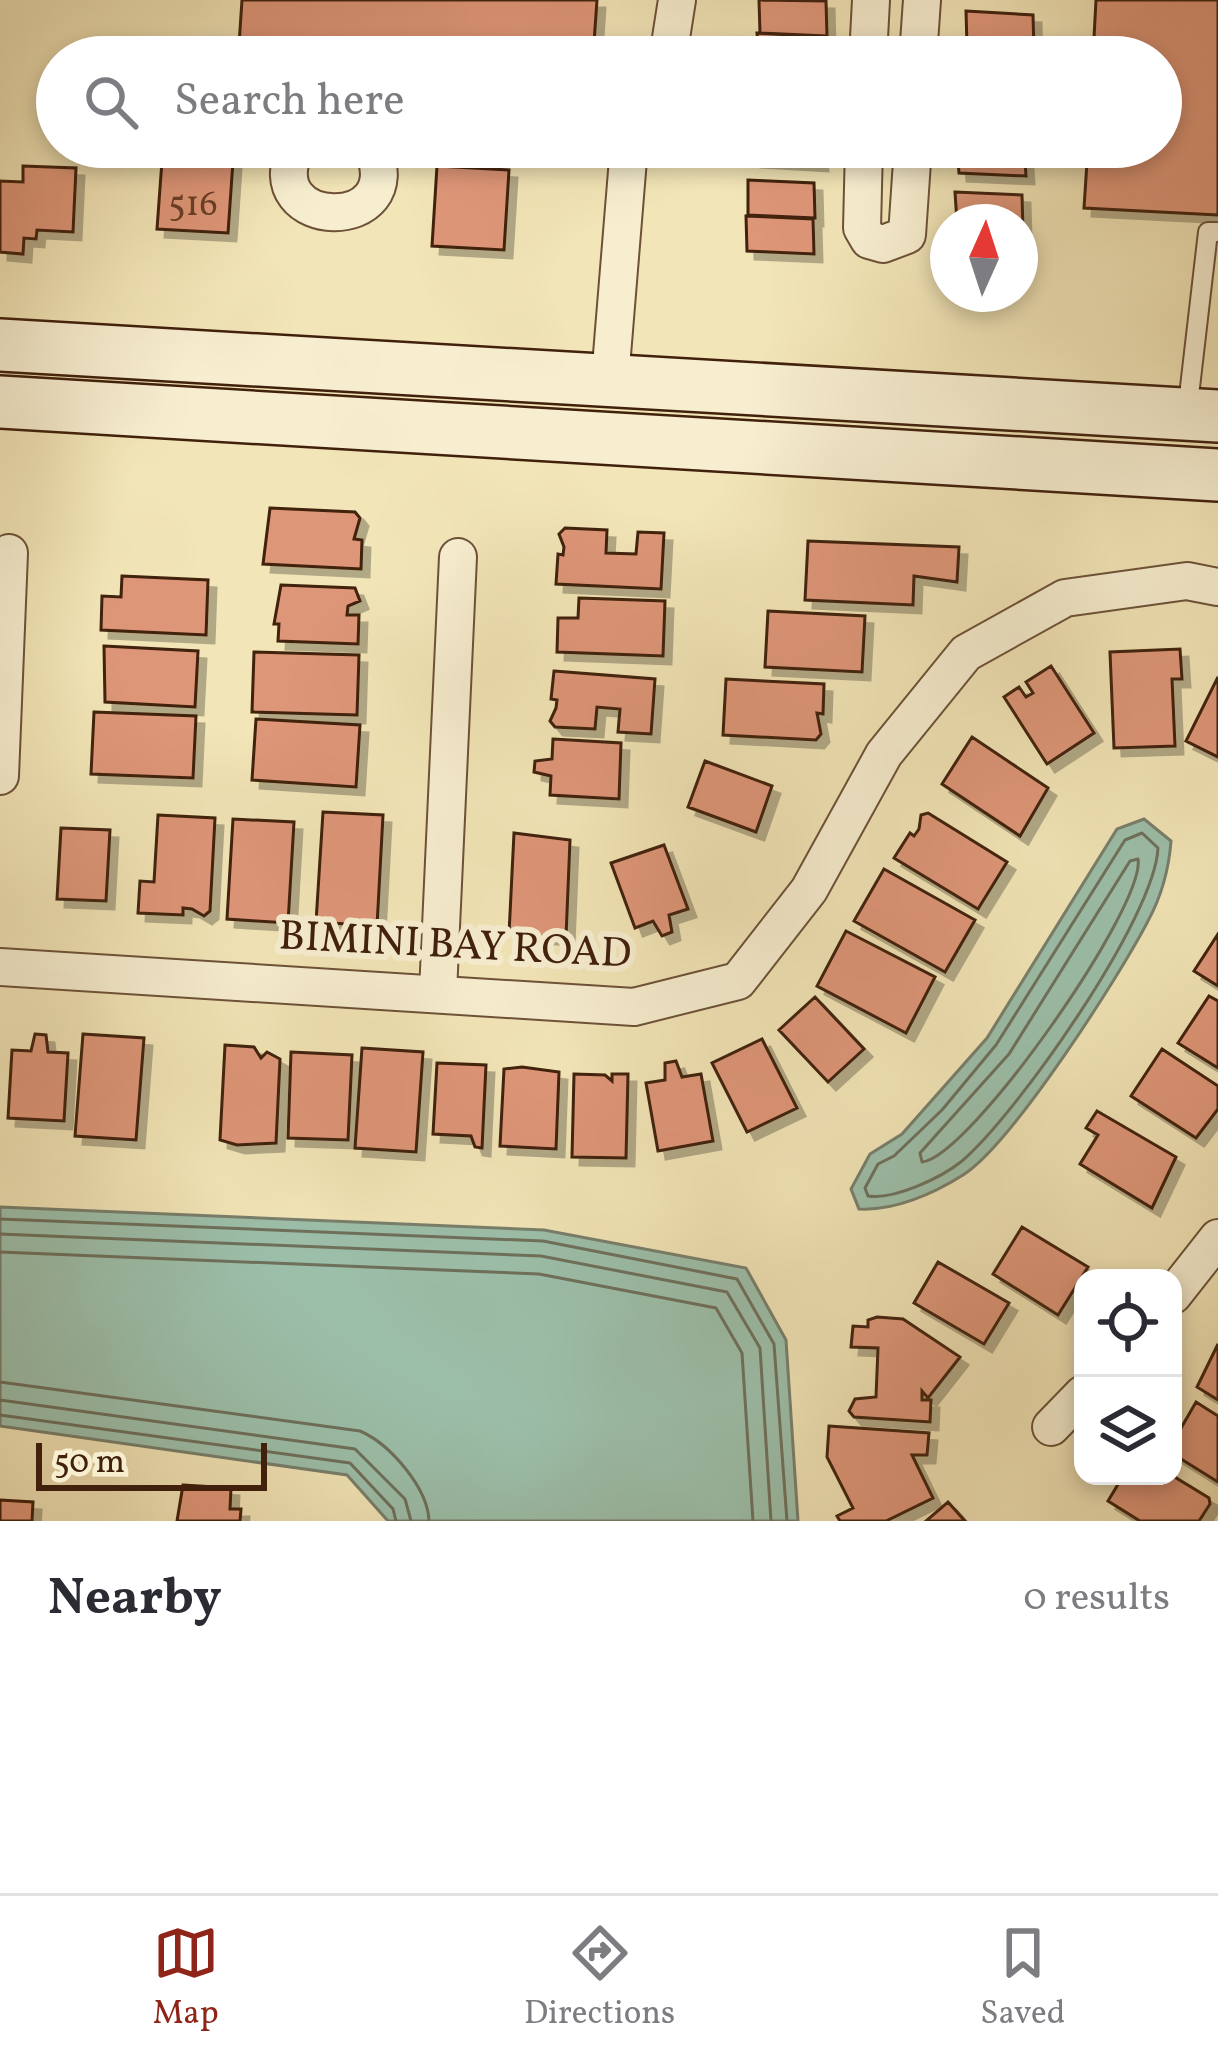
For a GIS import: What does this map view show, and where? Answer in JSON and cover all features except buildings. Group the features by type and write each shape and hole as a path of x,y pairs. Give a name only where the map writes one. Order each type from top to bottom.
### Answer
{"main road":[{"path":"0,345 610,379 1208,425"},
{"path":"608,441 610,379"},
{"path":"0,402 1218,475"}],"street":[{"path":"671,36 677,0"},
{"path":"869,36 871,0"},
{"path":"919,36 922,0"},
{"path":"289,168 297,195 320,212 334,214 349,212 372,194 378,168"},
{"path":"610,379 627,168"},
{"path":"863,168 862,228 869,240 884,244 908,235 912,168"},
{"path":"0,776 9,553"},
{"path":"438,992 458,557"},
{"name":"BIMINI BAY ROAD","path":"0,967 634,1007 738,981 809,890 884,754 966,653 1065,598 1187,581 1218,587"},
{"path":"1182,1284 1218,1238"},
{"path":"1051,1427 1074,1403"}],"lane":[{"path":"1208,425 1208,232 1218,232"}],"water":[{"path":"1144,819 1171,841 1157,902 1114,980 1035,1096 963,1175 913,1200 859,1209 851,1189 870,1154 902,1134 987,1038 1117,829"},
{"path":"0,1207 544,1230 746,1268 786,1340 798,1521 388,1521 347,1475 0,1426"}]}
